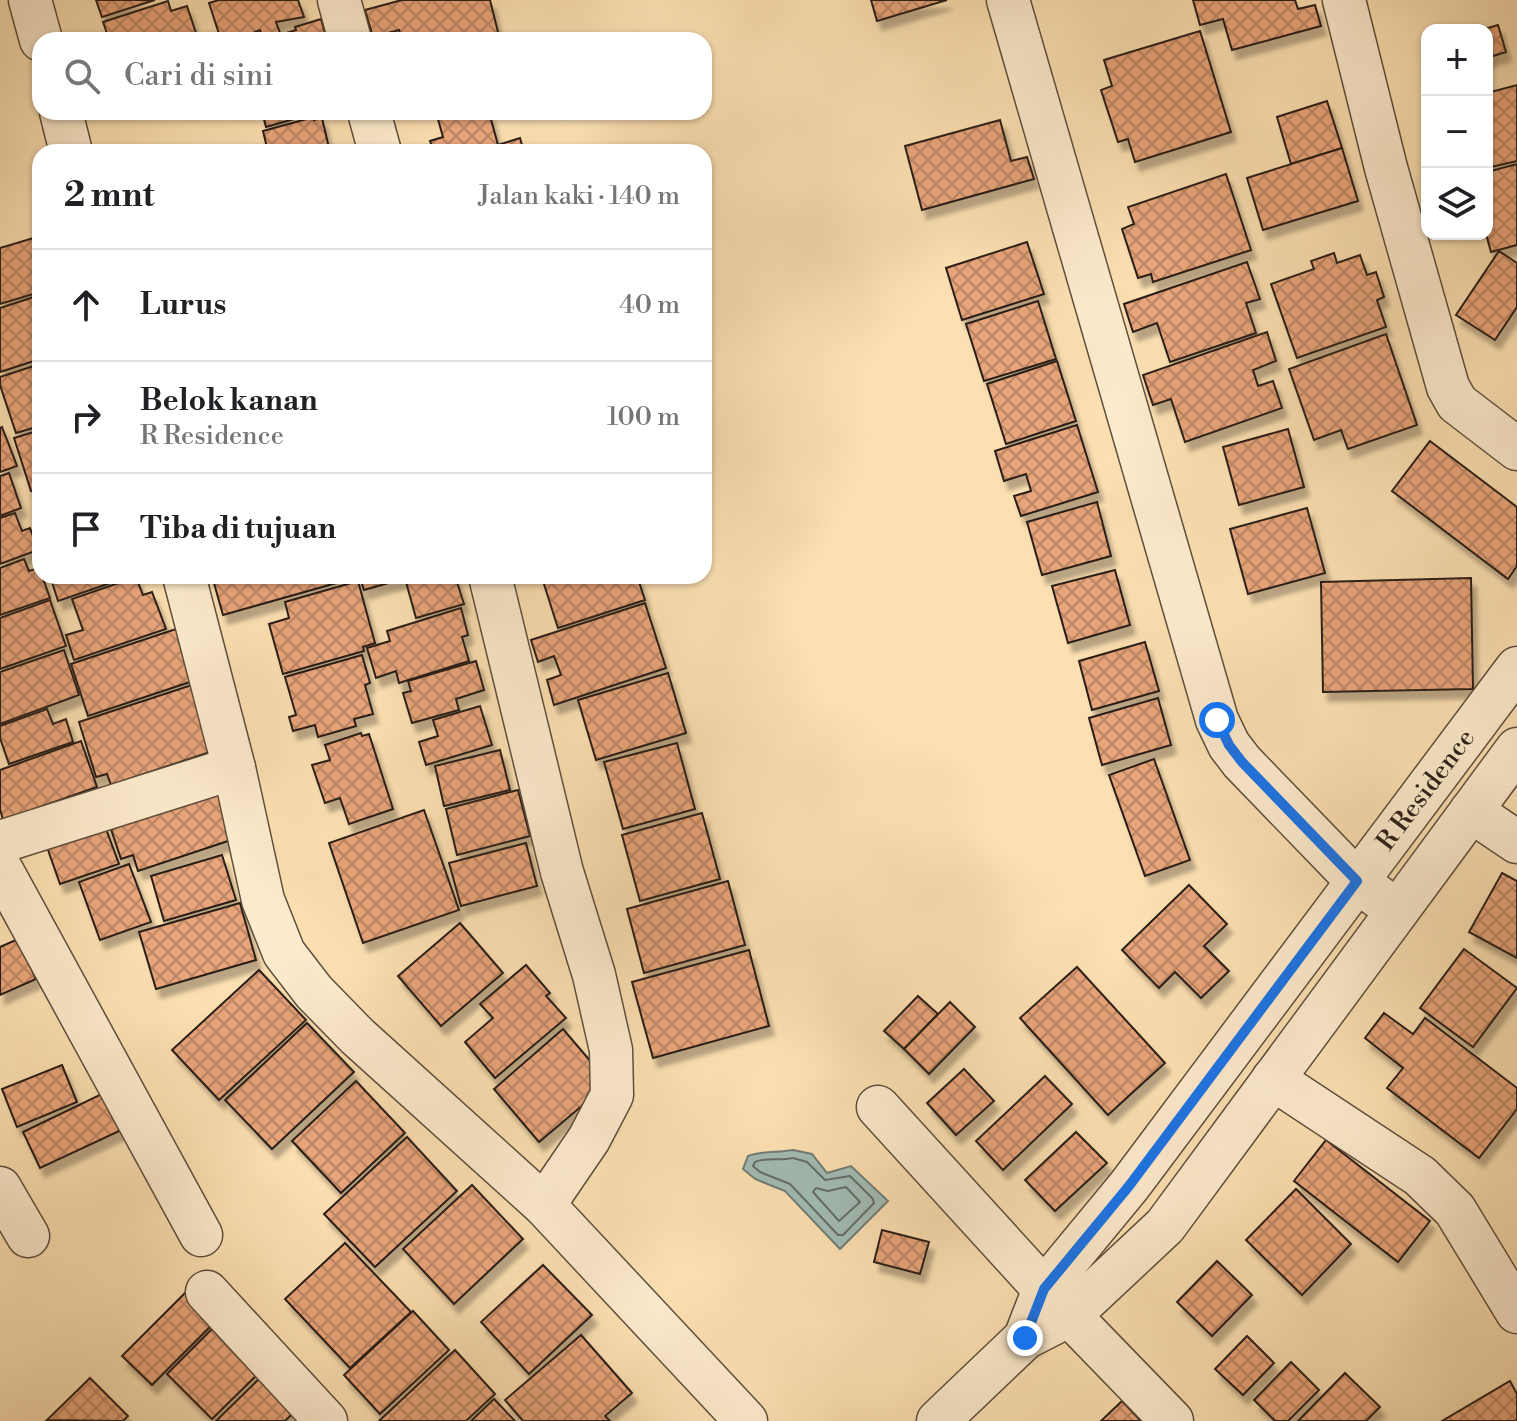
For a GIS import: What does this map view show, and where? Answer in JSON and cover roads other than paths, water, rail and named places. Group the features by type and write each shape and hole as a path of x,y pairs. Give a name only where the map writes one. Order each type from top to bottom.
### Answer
{"street":[{"path":"30,0 39,32"},
{"path":"339,0 348,32"},
{"path":"1008,0 1217,720 1229,745 1242,762 1357,881 1397,911"},
{"path":"1344,0 1386,168 1448,387 1457,403 1517,449"},
{"path":"63,120 69,144"},
{"path":"371,120 378,144"},
{"path":"186,584 234,768 263,900 284,953 314,992 357,1036 544,1205 746,1421"},
{"path":"492,584 562,872 594,975 611,1050 612,1095 589,1139 544,1205"},
{"name":"R Residence","path":"1057,1302 1129,1186 1517,668"},
{"path":"938,1421 1025,1338 1057,1302 1165,1226 1517,749"},
{"path":"0,842 234,768"},
{"path":"1471,811 1517,842"},
{"path":"0,867 201,1235"},
{"path":"1273,1079 1420,1176 1455,1210 1517,1312"},
{"path":"878,1107 1057,1302 1172,1421"},
{"path":"0,1188 28,1236"},
{"path":"207,1292 326,1421"}],"water":[{"path":"793,1150 812,1154 827,1173 851,1166 888,1201 840,1249 785,1191 755,1179 743,1169 748,1156"}]}
